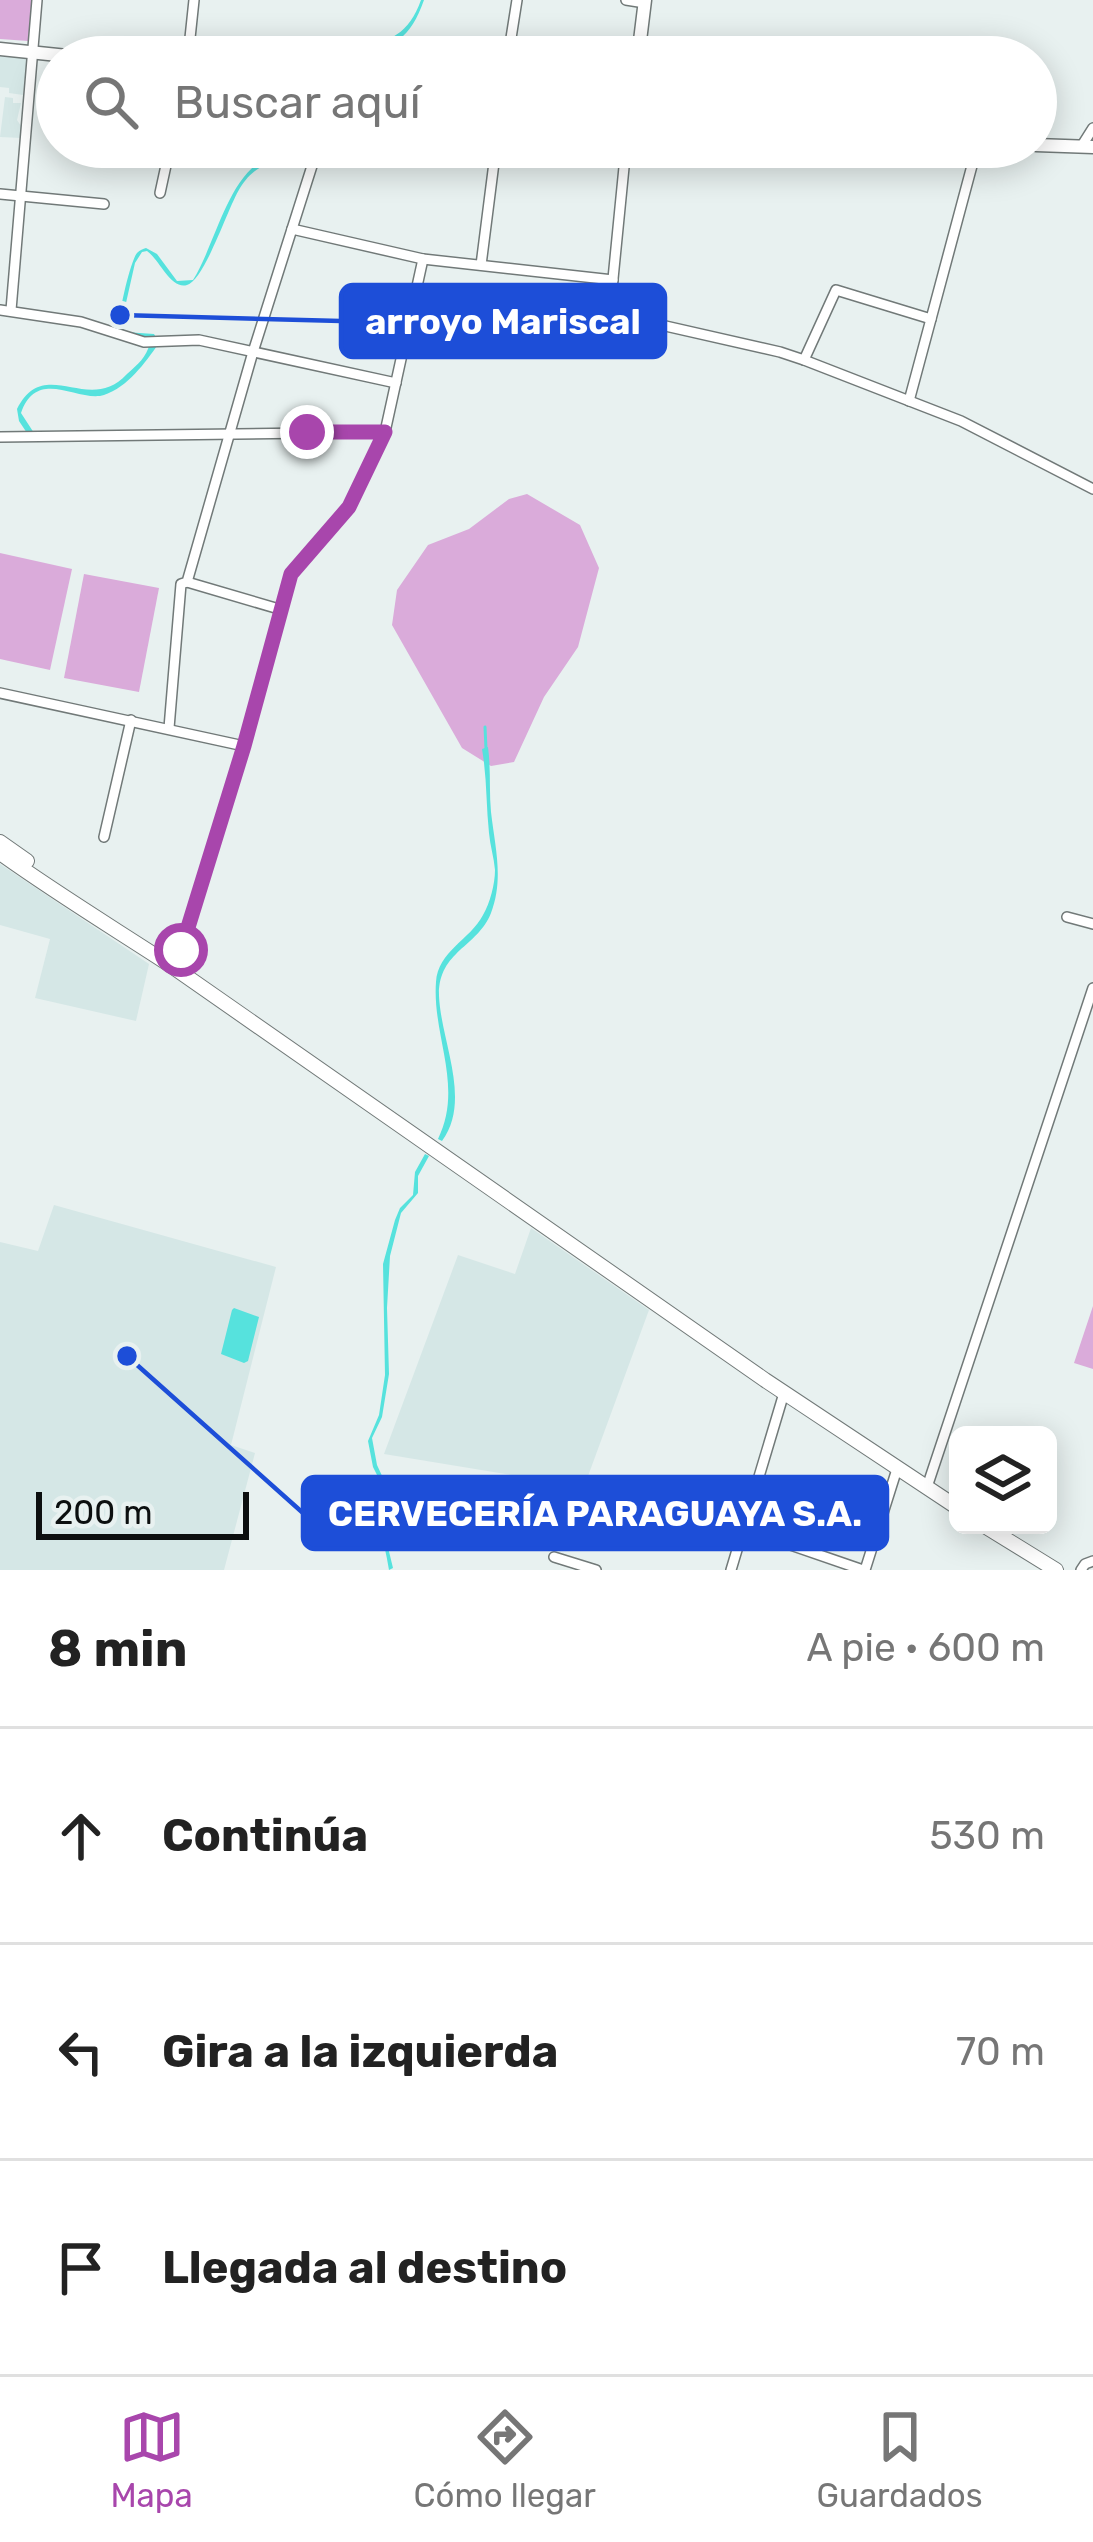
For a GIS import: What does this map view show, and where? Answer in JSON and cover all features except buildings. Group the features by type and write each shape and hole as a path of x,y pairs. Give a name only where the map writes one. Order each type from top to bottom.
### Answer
{"highway":[{"path":"0,842 102,920 784,1393 949,1502"},
{"path":"0,854 102,920"},
{"path":"998,1534 1056,1570"}],"main road":[{"path":"641,36 645,1"},
{"path":"0,49 36,52"},
{"path":"1057,146 1087,147"}],"street":[{"path":"37,0 5,310 81,322 144,342 199,340 396,383"},
{"path":"190,36 194,0"},
{"path":"511,36 517,0"},
{"path":"626,0 645,1"},
{"path":"1087,147 1093,128"},
{"path":"160,193 165,168"},
{"path":"188,581 311,168"},
{"path":"481,265 493,168"},
{"path":"624,168 611,308 616,315 804,360 961,421 1093,489"},
{"path":"909,401 971,168"},
{"path":"0,194 104,204"},
{"path":"292,229 423,259 613,280"},
{"path":"173,968 244,746 291,574 349,507 385,432 423,259"},
{"path":"804,360 836,290 931,319"},
{"path":"0,437 385,432"},
{"path":"169,728 181,584 188,581 280,609"},
{"path":"0,694 244,746"},
{"path":"104,837 131,720"},
{"path":"1066,917 1093,924"},
{"path":"927,1486 1093,988"},
{"path":"730,1570 784,1393"},
{"path":"744,1529 864,1570 897,1469"},
{"path":"554,1557 596,1570"},
{"path":"1081,1570 1093,1561"}],"shaded area":[{"path":"0,0 33,0 28,41 0,39"},
{"path":"0,55 27,58 23,95 0,87"},
{"path":"5,97 21,103 17,120 21,138 0,137"},
{"path":"527,494 580,525 599,568 578,647 544,697 514,762 491,766 462,748 392,625 397,590 428,545 469,529 509,499"},
{"path":"0,553 72,569 50,670 0,659"},
{"path":"84,574 159,588 139,692 64,678"},
{"path":"0,864 149,964 136,1021 35,998 50,939 0,925"},
{"path":"54,1205 276,1267 231,1445 255,1453 224,1570 0,1570 0,1242 38,1251"},
{"path":"531,1228 649,1310 584,1487 384,1454 458,1255 515,1274"},
{"path":"1093,1306 1093,1369 1074,1363"}],"water":[{"path":"424,0 408,31 395,36 405,28"},
{"path":"261,168 235,197 194,280 187,285 176,283 147,251 135,263 121,325 125,332 154,334 157,339 120,332 124,292 137,253 146,248 157,254 177,281 193,280 229,200 248,172"},
{"path":"150,343 159,343 113,391 94,396 59,389 37,391 21,413 34,433 27,433 19,421 17,409 28,393 41,386 97,389 112,385 141,360"},
{"path":"488,747 497,888 485,925 451,959 440,981 455,1089 451,1125 442,1141 438,1139 448,1080 436,982 442,962 483,915 493,887 482,749"},
{"path":"425,1154 429,1156 418,1176 418,1193 401,1213 390,1256 389,1374 382,1417 372,1438 377,1465 390,1493 384,1508 393,1568 389,1570 380,1520 385,1491 373,1467 368,1441 379,1415 385,1375 383,1264 395,1220 413,1195 415,1172"},
{"path":"234,1308 259,1317 244,1363 221,1354"}],"waterway":[{"path":"485,727 486,749"}],"place":[{"name":"arroyo Mariscal","path":"120,315"},
{"name":"CERVECERÍA PARAGUAYA S.A.","path":"127,1356"}],"route":[{"path":"181,950 291,574 349,507 385,432 307,432"}]}
